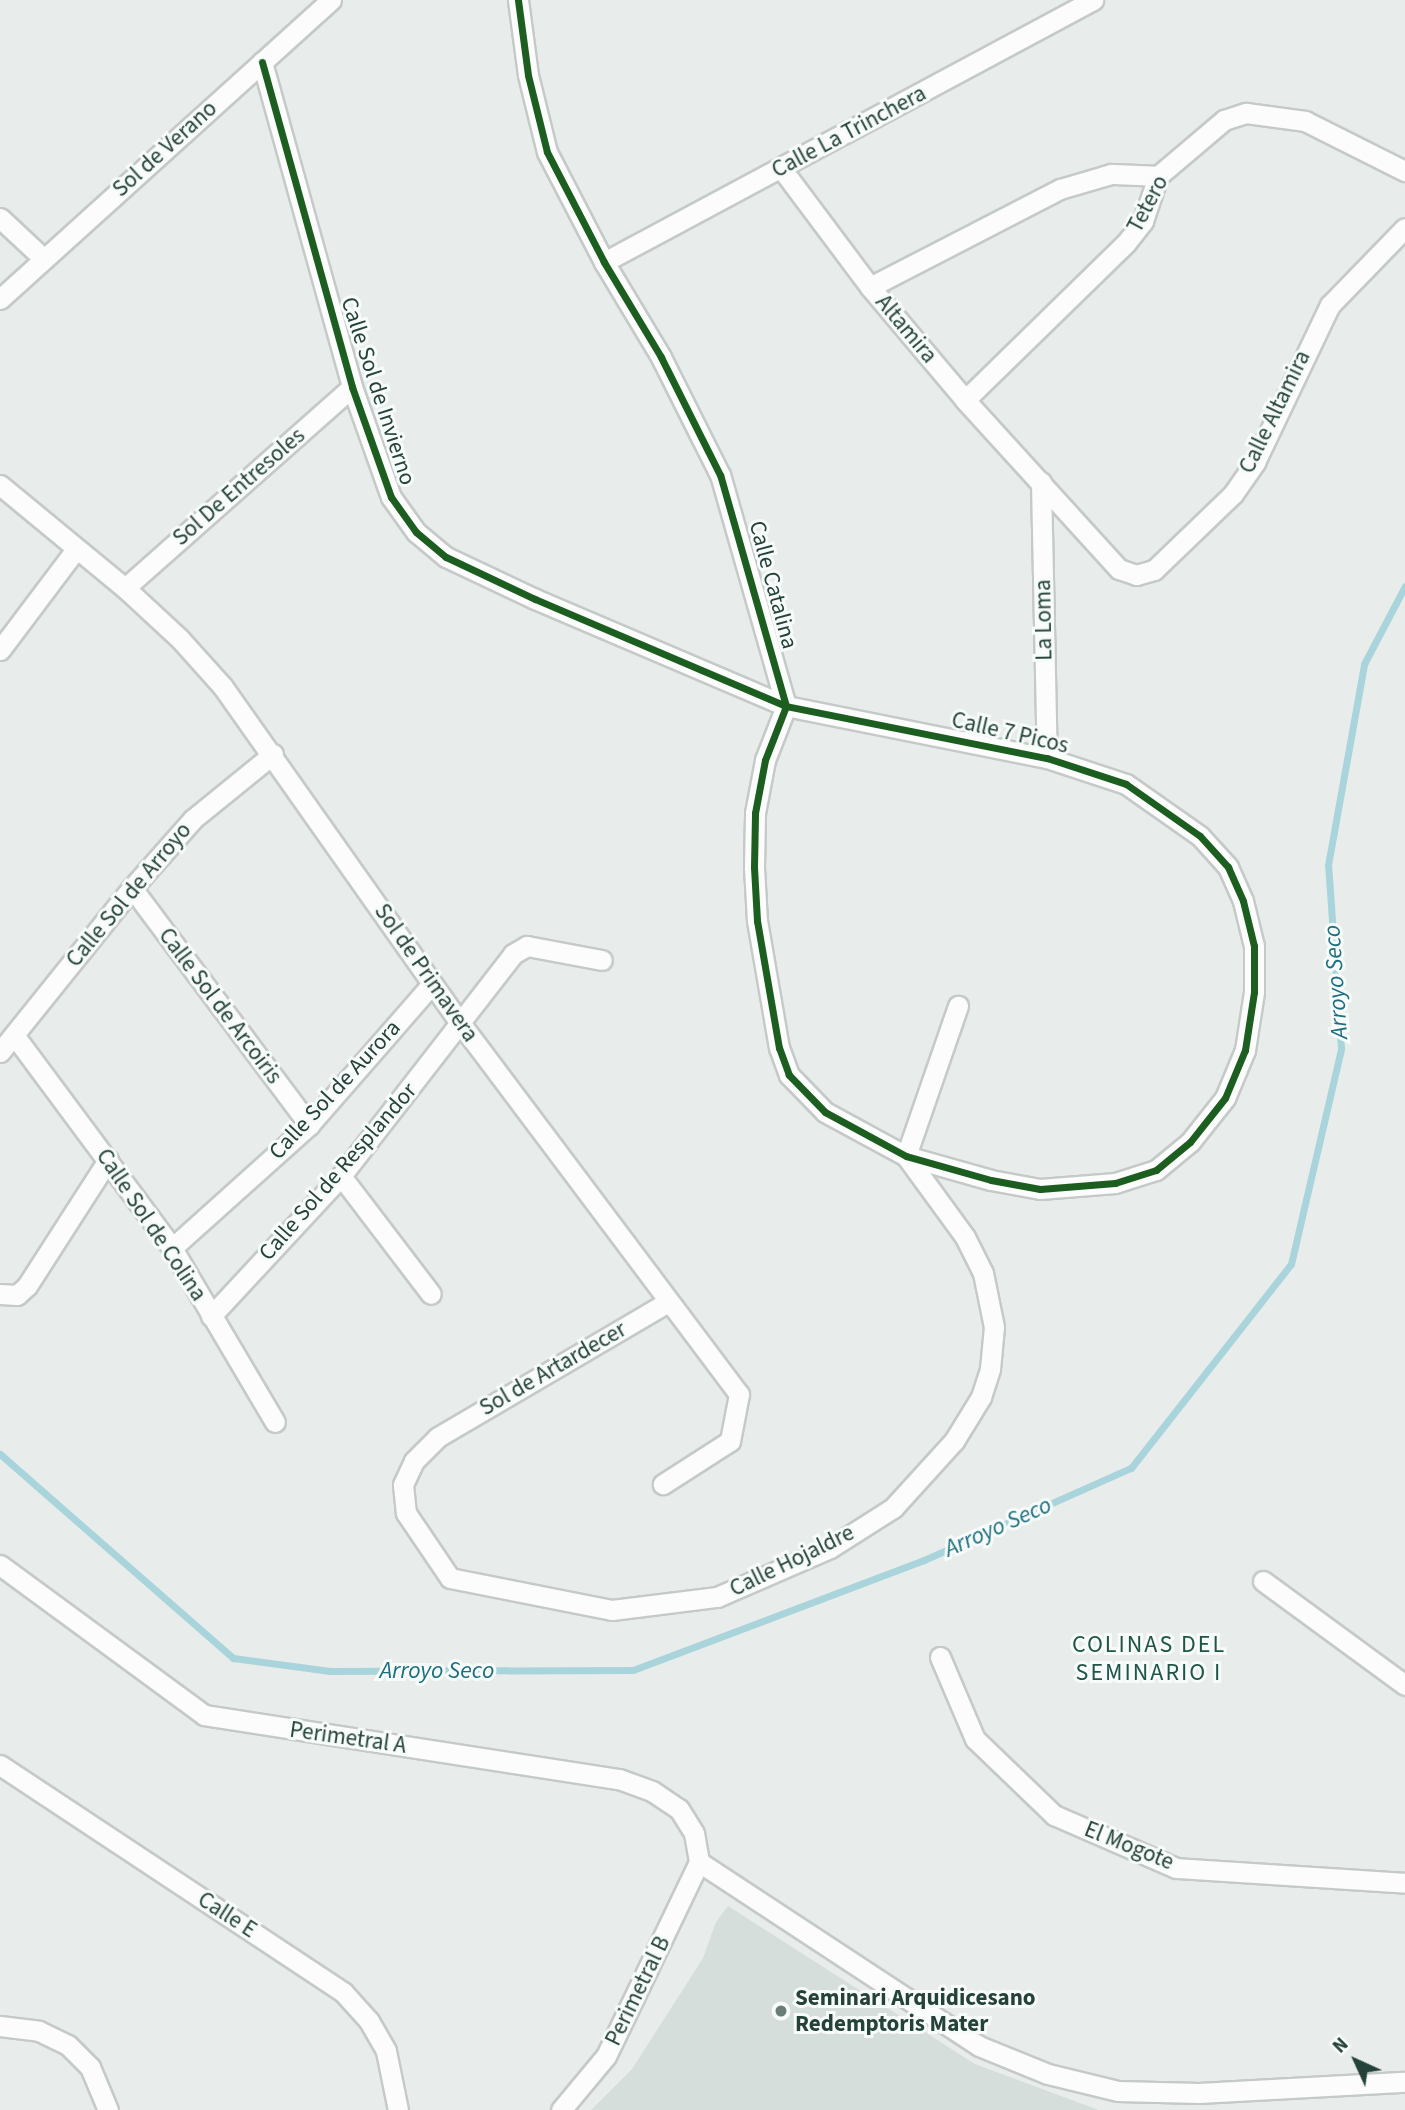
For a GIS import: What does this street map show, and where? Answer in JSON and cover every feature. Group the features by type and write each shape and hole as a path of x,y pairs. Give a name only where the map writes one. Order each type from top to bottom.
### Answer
{"street":[{"name":"Sol de Verano","path":"0,299 331,0"},
{"name":"Calle Catalina","path":"518,0 528,75 547,152 604,262 662,357 720,475 786,706"},
{"name":"Calle La Trinchera","path":"604,262 1093,0"},
{"name":"Calle Sol de Invierno","path":"262,62 352,387 391,497 416,532 446,557 604,631 786,706"},
{"name":"Tetero","path":"965,400 1136,232 1158,176 1223,120 1246,113 1278,113 1305,121 1405,171"},
{"name":"Altamira","path":"781,168 870,286 965,400 1041,482"},
{"path":"870,286 1060,189 1111,174 1158,176"},
{"path":"0,218 44,259"},
{"name":"Calle Altamira","path":"1041,482 1119,569 1136,575 1154,569 1233,494 1255,462 1330,305 1405,228"},
{"name":"Sol De Entresoles","path":"125,588 352,387"},
{"name":"La Loma","path":"1041,482 1047,758"},
{"name":"Sol de Primavera","path":"0,485 125,588 180,639 273,754 461,1024 739,1394 730,1441 663,1483"},
{"path":"0,650 76,549"},
{"path":"786,706 765,760 754,827 757,921 779,1048 789,1075 805,1097 906,1156 958,1006"},
{"name":"Calle 7 Picos","path":"786,706 1047,758 1126,784 1150,798 1200,836 1228,867 1243,901 1254,946 1254,992 1245,1050 1225,1098 1190,1142 1156,1170 1115,1183 1040,1189 906,1156"},
{"name":"Calle Sol de Arroyo","path":"0,1052 132,888 193,819 273,754"},
{"name":"Calle Sol de Arcoiris","path":"132,888 309,1125"},
{"name":"Calle Sol de Resplandor","path":"211,1315 341,1176 520,948 527,946 602,960"},
{"name":"Calle Sol de Aurora","path":"172,1248 309,1125 432,984"},
{"name":"Calle Sol de Colina","path":"14,1035 172,1248 275,1422"},
{"name":"Calle Hojaldre","path":"450,1578 612,1610 718,1597 830,1548 893,1508 954,1441 981,1397 990,1369 994,1326 983,1273 965,1237 906,1156"},
{"path":"0,1294 17,1295 27,1286 108,1160"},
{"path":"341,1176 430,1294"},
{"name":"Sol de Artardecer","path":"450,1578 406,1513 404,1485 414,1461 438,1437 668,1302"},
{"name":"Perimetral A","path":"0,1566 204,1715 618,1779 653,1791 679,1809 694,1833 699,1862"},
{"path":"1263,1580 1405,1685"},
{"name":"El Mogote","path":"940,1657 975,1739 1054,1815 1176,1868 1405,1883"},
{"name":"Calle E","path":"0,1765 343,1992 369,2021 386,2052 398,2110"},
{"path":"699,1862 979,2046 1048,2074 1118,2091 1199,2093 1405,2082"},
{"name":"Perimetral B","path":"561,2110 606,2056 699,1862"},
{"path":"0,2026 39,2031 68,2045 90,2067 108,2110"}],"shaded area":[{"name":"Seminari Arquidicesano Redemptoris Mater","path":"728,1906 975,2064 1099,2110 591,2110 632,2069 703,1958 716,1922"}],"waterway":[{"name":"Arroyo Seco","path":"0,1454 233,1658 330,1671 633,1670 924,1560 1131,1468 1291,1264 1341,1049 1328,865 1364,664 1405,586"}],"cycle path":[{"path":"262,62 352,387 391,497 416,532 446,557 535,599 786,706 1047,758 1126,784 1200,836 1228,867 1243,901 1254,946 1254,992 1245,1050 1225,1098 1190,1142 1156,1170 1115,1183 1040,1189 991,1180 906,1156 825,1112 789,1075 779,1048 757,921 754,867 755,813 765,760 786,706 720,475 661,357 604,262 547,152 528,75 518,0"}],"place":[{"name":"Seminari Arquidicesano Redemptoris Mater","path":"781,2011"}],"district":[{"name":"COLINAS DEL SEMINARIO I","path":"1149,1659"}]}
